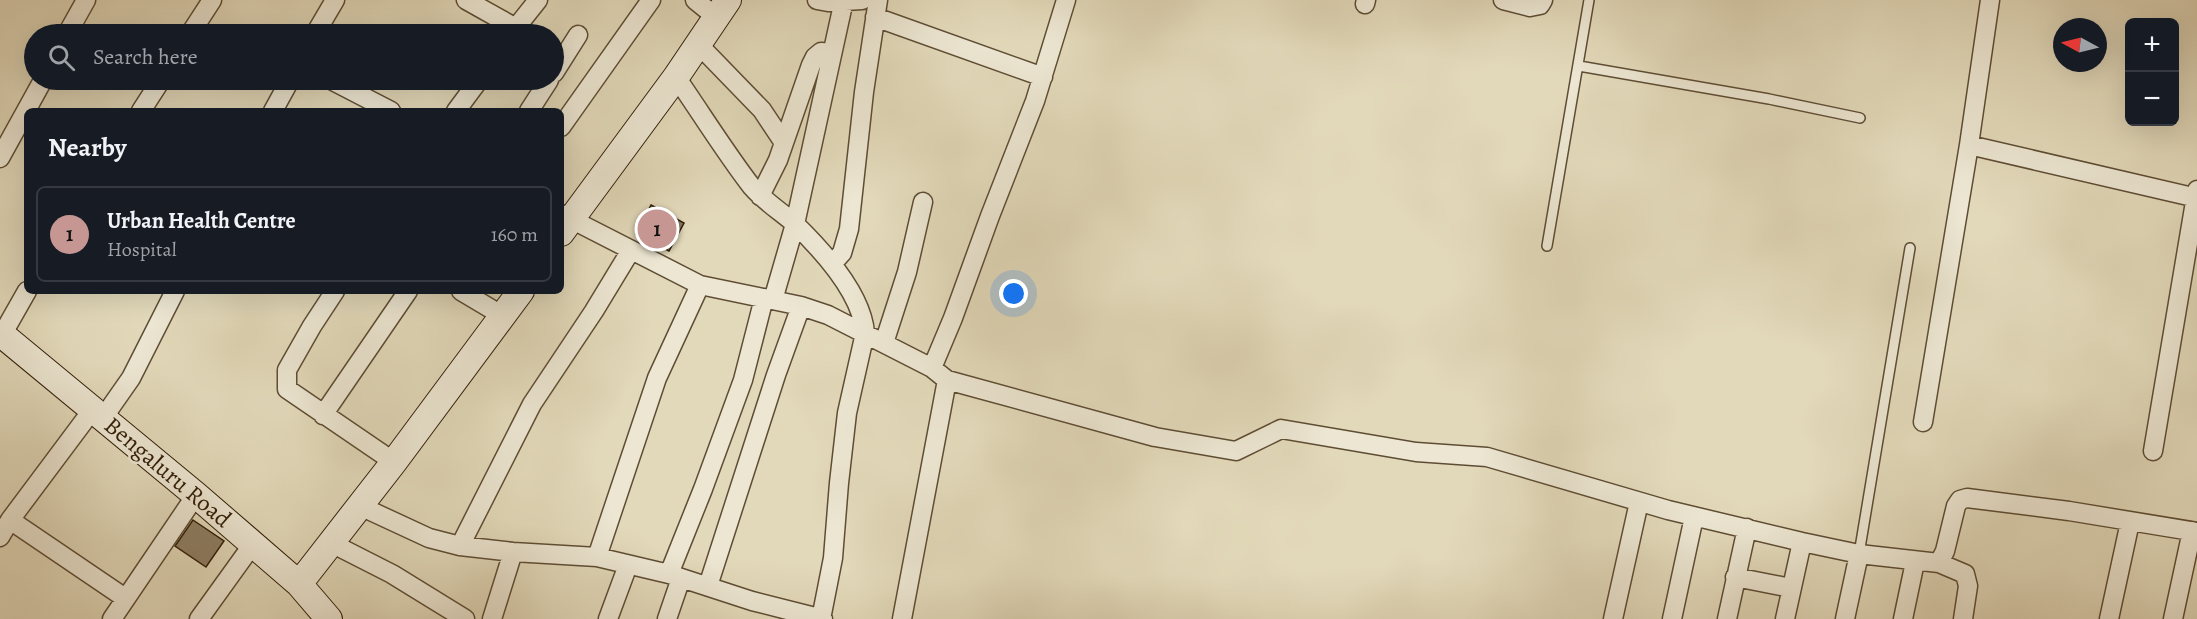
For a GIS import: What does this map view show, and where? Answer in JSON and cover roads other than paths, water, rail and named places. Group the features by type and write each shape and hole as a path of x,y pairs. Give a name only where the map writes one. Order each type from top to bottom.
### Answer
{"street":[{"path":"73,24 86,0"},
{"path":"196,24 212,0"},
{"path":"321,24 334,0"},
{"path":"466,0 503,24"},
{"path":"519,24 538,0"},
{"path":"564,123 651,0"},
{"path":"695,0 722,9 676,77 564,222 631,250 700,285 801,306 828,315 932,368 947,380 1155,436 1236,451 1281,429 1416,452 1487,457 1694,517 1859,554 1939,563 1965,574 1968,586 1963,619"},
{"path":"817,0 862,0"},
{"path":"932,368 953,318 1043,77 1066,0"},
{"path":"1503,0 1530,7 1540,5 1543,0"},
{"path":"1923,422 1990,0"},
{"path":"667,619 675,576 703,489 743,380 795,224 843,1"},
{"path":"832,264 846,244 849,229 876,8 1043,77"},
{"path":"564,57 578,35"},
{"path":"698,44 762,110 784,143"},
{"path":"760,196 778,160 815,57 821,52 832,53"},
{"path":"360,506 429,538 460,546 597,557 708,586 771,613 822,619 833,558 838,483 847,413 866,333 861,310 832,264 795,224 760,196 676,77"},
{"path":"28,108 37,90"},
{"path":"143,108 155,90"},
{"path":"275,108 285,90"},
{"path":"350,90 385,108"},
{"path":"458,108 472,90"},
{"path":"532,108 543,90"},
{"path":"0,158 24,114"},
{"path":"1968,145 2196,196 2153,451"},
{"path":"884,343 907,272 923,202"},
{"path":"460,546 532,404 594,311 631,250"},
{"path":"597,557 657,378 700,285"},
{"path":"1,334 25,294"},
{"path":"0,537 10,520 98,413 130,378 173,294"},
{"path":"333,294 287,370 287,389 394,462"},
{"path":"323,415 406,294"},
{"path":"466,294 503,316"},
{"path":"299,584 394,462 519,294"},
{"path":"708,586 776,375 801,306"},
{"name":"Bengaluru Road","path":"1,334 253,544 299,584 329,619"},
{"path":"902,619 947,380"},
{"path":"112,619 196,495"},
{"path":"1939,563 1945,551 1956,506 1960,500 1967,498 2069,511 2195,532 2173,619"},
{"path":"1613,619 1639,501"},
{"path":"1672,619 1694,517"},
{"path":"10,520 125,598"},
{"path":"2109,619 2130,522"},
{"path":"1727,619 1748,528"},
{"path":"1785,619 1802,542"},
{"path":"331,543 392,574 465,619"},
{"path":"199,619 253,544"},
{"path":"492,619 513,552"},
{"path":"1845,619 1859,554"},
{"path":"1903,619 1915,562"},
{"path":"609,619 628,565"},
{"path":"1735,577 1791,588"}],"lane":[{"path":"1547,246 1589,0"},
{"path":"1579,66 1769,99 1860,118"},
{"path":"1859,554 1910,248"}],"place":[{"name":"Urban Health Centre","path":"657,229"}]}
